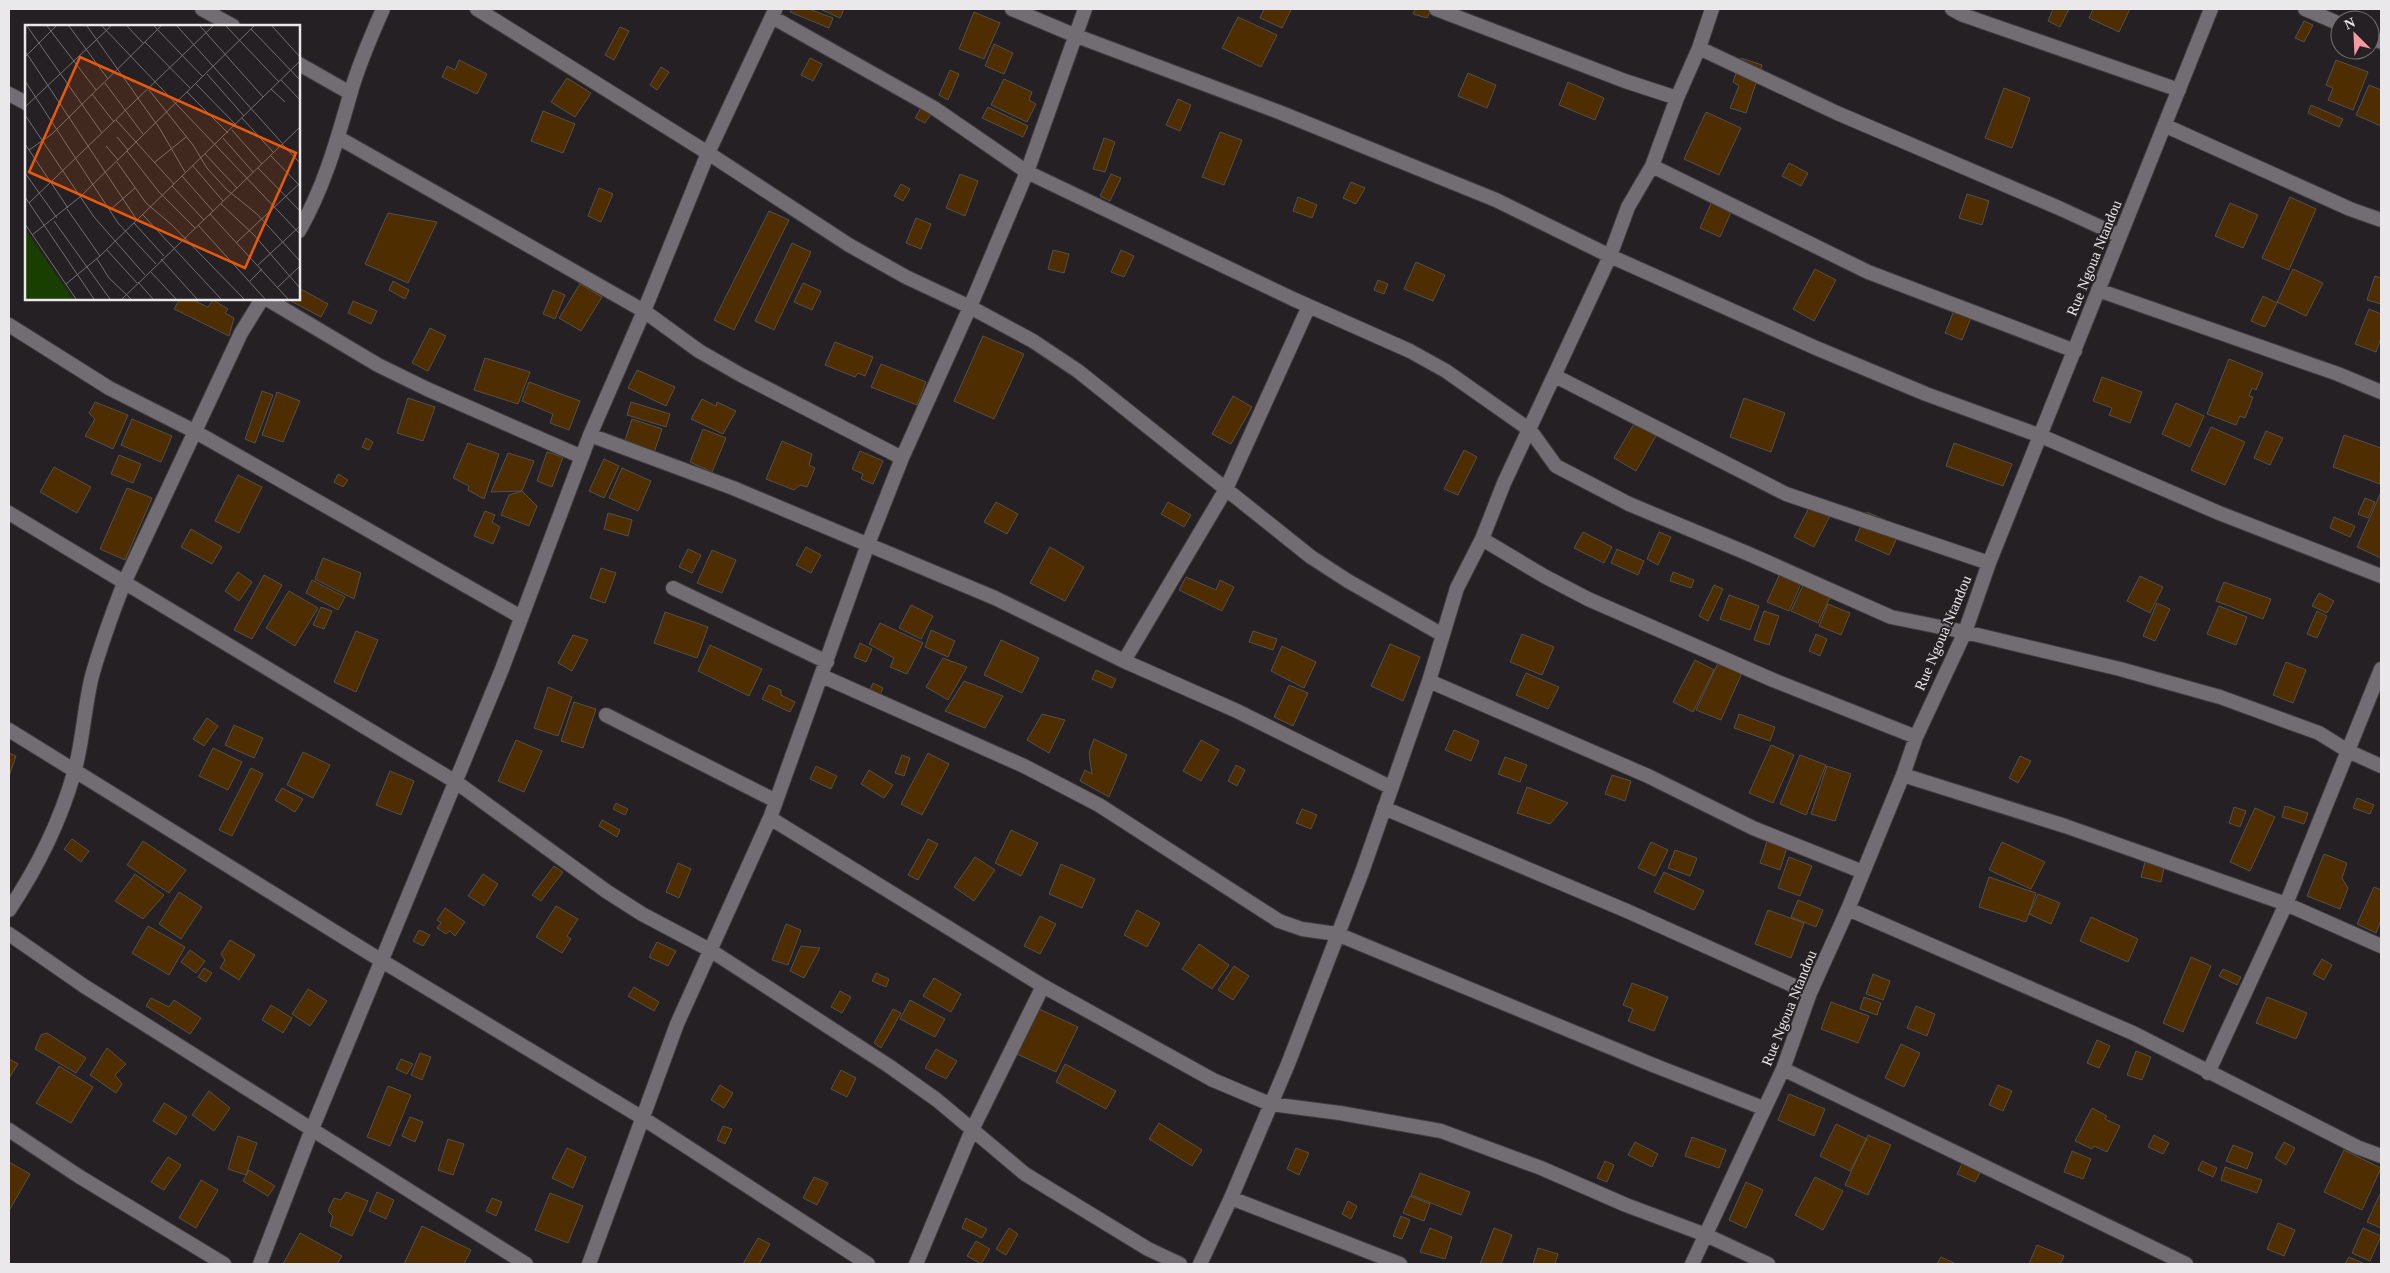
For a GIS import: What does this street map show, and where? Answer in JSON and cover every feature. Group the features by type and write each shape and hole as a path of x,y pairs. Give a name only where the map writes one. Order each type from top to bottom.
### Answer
{"street":[{"path":"202,9 231,25"},
{"path":"300,230 313,207 339,138 350,94 383,9"},
{"path":"476,9 708,153 849,245 906,277 970,307 1033,341 1078,371 1311,557 1348,581 1441,634"},
{"path":"1012,9 1074,35 1279,112 1487,196 1610,256 1816,348 1926,394 2041,436 2219,513 2381,576"},
{"path":"589,1264 677,1024 770,818 868,544 902,458 970,307 1027,172 1084,9"},
{"path":"1436,9 1616,78 1676,98"},
{"path":"1200,1264 1231,1198 1288,1064 1362,872 1390,786 1429,682 1441,634 1457,588 1482,539 1504,483 1610,256 1628,207 1652,166 1676,98 1699,48 1712,9"},
{"path":"1952,9 1963,15 2179,90"},
{"name":"Rue Ngoua Ntandou","path":"1692,1264 1763,1108 1783,1069 1810,994 1848,909 1903,775 1916,738 1965,632 1989,563 2166,126 2211,9"},
{"path":"2305,9 2330,20"},
{"path":"260,1264 312,1128 456,782 590,435 644,311 708,153 774,13 934,108 1027,172 1309,306 1410,350 1446,371 1530,430 1556,466 1629,504 1749,554 1891,618 1965,632 2120,668 2220,697 2319,733 2348,752 2381,766"},
{"path":"1699,48 1837,112 2120,236"},
{"path":"300,65 350,94"},
{"path":"9,94 25,102"},
{"path":"2166,126 2342,205 2381,220"},
{"path":"339,138 644,311 699,350 741,376 902,458"},
{"path":"1652,166 1868,272 2075,351"},
{"path":"2098,290 2338,374 2381,392"},
{"path":"9,910 27,883 56,826 74,772 92,677 124,583 241,333 261,300"},
{"path":"269,300 386,369 582,457"},
{"path":"1124,661 1226,489 1309,306"},
{"path":"9,325 109,388 194,431 521,617"},
{"path":"1555,376 1786,494 1989,563"},
{"path":"590,435 733,488 995,598 1124,661 1237,711 1390,786"},
{"path":"9,512 456,782 606,891 642,914 710,950 889,1066 937,1100 1025,1174 1148,1249 1180,1264"},
{"path":"1482,539 1588,600 1773,680 1916,738"},
{"path":"673,588 827,662"},
{"path":"2208,1073 2286,904 2381,669"},
{"path":"822,676 1024,766 1099,805 1279,921 1302,929 1337,934 1653,1065 1763,1108"},
{"path":"1429,682 1648,776 1752,828 1863,872"},
{"path":"606,715 776,802"},
{"path":"9,730 382,961 642,1117 868,1264"},
{"path":"1903,775 2065,826 2286,904 2381,946"},
{"path":"1384,808 1627,911 1810,994"},
{"path":"770,818 1043,986 1213,1080 1270,1104 1340,1113 1441,1131 1541,1168 1626,1205 1706,1235 1768,1264"},
{"path":"1848,909 2133,1033 2208,1073 2357,1147 2381,1156"},
{"path":"9,934 84,986 526,1264"},
{"path":"916,1264 972,1130 1043,986"},
{"path":"1783,1069 2186,1264"},
{"path":"9,1130 80,1177 224,1264"},
{"path":"1231,1198 1400,1264"}],"building":[{"path":"792,9 809,9 833,18 829,28 790,12"},
{"path":"820,9 844,9 840,18"},
{"path":"1264,9 1291,10 1282,28 1260,18"},
{"path":"1415,9 1431,9 1427,18 1413,14"},
{"path":"2053,9 2069,9 2060,27 2048,21"},
{"path":"2093,9 2130,9 2119,32 2089,18"},
{"path":"974,12 1000,23 984,59 959,49"},
{"path":"1238,17 1277,35 1261,67 1222,48"},
{"path":"2304,21 2313,25 2304,42 2295,38"},
{"path":"620,27 629,31 614,60 605,55"},
{"path":"994,44 1013,53 1004,74 985,66"},
{"path":"810,58 822,64 813,81 801,75"},
{"path":"1741,58 1762,65 1746,113 1730,108 1739,86 1733,82"},
{"path":"459,60 487,74 477,94 442,77 447,66 455,70"},
{"path":"2336,60 2368,72 2353,110 2328,100 2333,88 2326,85"},
{"path":"661,67 669,72 657,90 650,85"},
{"path":"950,70 959,74 948,100 939,95"},
{"path":"1468,73 1496,85 1487,108 1458,96"},
{"path":"567,78 591,93 575,117 551,102"},
{"path":"1004,79 1032,92 1029,100 1036,104 1027,122 991,105"},
{"path":"1568,82 1604,98 1595,120 1559,105"},
{"path":"2369,85 2381,90 2381,126 2356,115"},
{"path":"2004,88 2030,98 2012,148 1985,138"},
{"path":"1178,99 1191,105 1180,131 1166,125"},
{"path":"2311,105 2343,119 2339,127 2308,113"},
{"path":"988,107 1028,126 1023,137 982,118"},
{"path":"921,108 931,114 925,123 915,118"},
{"path":"543,111 575,124 563,153 531,141"},
{"path":"1706,112 1741,128 1719,175 1684,159"},
{"path":"1220,132 1242,140 1224,185 1202,177"},
{"path":"1104,138 1115,142 1105,172 1093,169"},
{"path":"1789,163 1808,173 1801,186 1782,176"},
{"path":"960,174 978,181 965,216 946,208"},
{"path":"1111,174 1121,178 1110,201 1100,196"},
{"path":"1351,182 1365,188 1356,204 1343,198"},
{"path":"901,184 910,189 903,201 894,196"},
{"path":"599,188 613,194 601,222 588,216"},
{"path":"1967,194 1989,201 1982,225 1959,218"},
{"path":"1298,197 1317,205 1312,218 1293,211"},
{"path":"2290,197 2316,209 2289,270 2262,258"},
{"path":"1712,201 1732,210 1720,237 1700,228"},
{"path":"2230,203 2258,215 2243,248 2215,236"},
{"path":"769,211 789,220 734,330 714,320"},
{"path":"388,213 437,222 408,283 365,264"},
{"path":"916,218 931,224 921,249 906,243"},
{"path":"792,243 811,252 774,330 755,321"},
{"path":"1053,250 1069,254 1064,273 1048,269"},
{"path":"1121,250 1134,256 1124,277 1111,272"},
{"path":"1416,262 1445,275 1433,301 1404,289"},
{"path":"1815,269 1836,280 1814,321 1793,309"},
{"path":"2293,269 2323,283 2306,316 2277,302"},
{"path":"2375,276 2381,278 2381,304 2367,300"},
{"path":"1378,280 1388,284 1384,294 1374,290"},
{"path":"393,281 409,290 405,299 389,290"},
{"path":"803,283 821,291 812,310 794,302"},
{"path":"580,284 602,297 581,331 559,318"},
{"path":"300,289 328,304 321,317 291,301 300,300"},
{"path":"553,290 565,295 555,319 543,314"},
{"path":"2263,296 2277,303 2265,327 2251,321"},
{"path":"179,300 192,300 208,307 213,300 228,309 225,313 234,318 229,336 174,309"},
{"path":"353,301 377,311 371,324 348,313"},
{"path":"1955,308 1972,315 1962,340 1945,333"},
{"path":"2369,309 2381,314 2381,338 2376,352 2355,344"},
{"path":"430,328 446,336 428,371 412,363"},
{"path":"983,336 1024,354 994,419 954,401"},
{"path":"835,342 873,357 865,376 858,373 855,377 825,365"},
{"path":"485,358 530,372 518,404 474,390"},
{"path":"2229,359 2263,373 2256,390 2252,388 2249,396 2253,397 2245,418 2240,416 2236,425 2207,414"},
{"path":"881,364 926,382 917,405 871,387"},
{"path":"637,370 675,387 666,406 628,388"},
{"path":"2102,377 2142,392 2130,423 2109,415 2112,408 2093,401"},
{"path":"529,382 580,401 569,430 550,423 553,414 522,401"},
{"path":"262,391 273,395 255,443 245,439"},
{"path":"277,392 300,401 283,442 262,435"},
{"path":"1233,396 1252,407 1231,444 1212,434"},
{"path":"408,398 435,407 423,441 397,433"},
{"path":"1744,398 1785,413 1771,452 1730,437"},
{"path":"702,399 716,406 717,402 736,411 723,434 691,419"},
{"path":"95,402 128,415 113,449 85,436 95,419 89,413"},
{"path":"631,402 670,414 666,427 627,415"},
{"path":"2176,403 2204,416 2190,447 2162,434"},
{"path":"1639,415 1661,427 1636,471 1614,458"},
{"path":"132,419 172,436 161,462 121,445"},
{"path":"632,419 662,429 653,456 623,446"},
{"path":"2211,427 2245,442 2225,485 2191,470"},
{"path":"703,429 726,438 712,472 690,462"},
{"path":"2266,431 2283,438 2270,465 2254,458"},
{"path":"2344,435 2381,448 2380,484 2333,467"},
{"path":"366,438 373,442 369,450 362,447"},
{"path":"782,441 812,454 809,465 815,468 807,487 800,485 794,490 766,479"},
{"path":"468,443 499,454 484,499 468,490 469,486 453,478"},
{"path":"1954,443 2012,464 2003,486 1946,466"},
{"path":"1464,450 1477,457 1458,495 1444,489"},
{"path":"860,451 883,461 873,484 861,479 863,474 852,469"},
{"path":"547,452 563,457 552,487 537,481"},
{"path":"508,453 534,461 522,491 491,492"},
{"path":"119,455 141,464 133,483 111,474"},
{"path":"604,459 619,466 604,498 589,491"},
{"path":"54,467 91,487 77,513 40,492"},
{"path":"622,468 651,481 638,511 609,498"},
{"path":"338,474 348,480 343,487 334,482"},
{"path":"238,475 262,487 239,533 215,521"},
{"path":"127,488 152,498 125,560 100,549"},
{"path":"522,491 537,506 529,526 501,515 509,495"},
{"path":"2381,492 2381,558 2357,547"},
{"path":"1814,498 1834,508 1814,547 1794,537"},
{"path":"2365,498 2375,502 2368,518 2358,514"},
{"path":"996,502 1018,514 1007,534 984,522"},
{"path":"1168,502 1191,515 1184,527 1161,514"},
{"path":"485,511 495,515 492,522 500,527 493,544 474,536"},
{"path":"1867,512 1902,527 1889,555 1855,540"},
{"path":"608,513 632,520 628,536 604,529"},
{"path":"2334,517 2355,526 2350,537 2330,528"},
{"path":"191,529 222,547 212,564 181,547"},
{"path":"1583,532 1612,547 1604,563 1574,548"},
{"path":"1659,532 1671,537 1658,565 1647,559"},
{"path":"806,547 821,555 811,573 796,565"},
{"path":"1050,547 1084,567 1065,601 1030,583"},
{"path":"688,549 701,555 692,573 679,567"},
{"path":"1617,549 1644,561 1638,575 1611,563"},
{"path":"712,550 736,560 722,593 697,583"},
{"path":"323,558 361,573 354,599 315,579"},
{"path":"1783,567 1804,577 1789,611 1767,602"},
{"path":"601,568 616,573 605,603 590,598"},
{"path":"238,572 252,582 239,601 225,591"},
{"path":"1673,572 1694,580 1691,588 1670,581"},
{"path":"264,575 282,585 252,639 234,630"},
{"path":"1808,575 1835,587 1818,623 1791,611"},
{"path":"2140,576 2163,587 2150,613 2127,601"},
{"path":"1186,577 1216,590 1220,580 1234,587 1222,611 1179,590"},
{"path":"312,580 345,597 338,610 306,593"},
{"path":"2224,582 2271,599 2263,619 2216,601"},
{"path":"1714,585 1723,589 1708,621 1699,616"},
{"path":"289,591 318,608 295,646 266,628"},
{"path":"2319,593 2334,601 2327,613 2312,606"},
{"path":"1729,595 1759,606 1750,630 1720,619"},
{"path":"2157,603 2170,609 2155,641 2143,636"},
{"path":"1828,604 1850,613 1841,635 1819,626"},
{"path":"911,605 933,616 921,639 899,628"},
{"path":"2219,606 2247,617 2236,645 2207,634"},
{"path":"321,607 332,611 324,629 313,625"},
{"path":"1764,611 1779,616 1769,645 1754,640"},
{"path":"2317,611 2327,616 2317,638 2307,634"},
{"path":"665,612 708,627 697,658 654,643"},
{"path":"880,623 923,643 907,674 890,667 894,658 869,644"},
{"path":"931,630 955,641 948,657 925,647"},
{"path":"356,631 378,640 356,692 334,682"},
{"path":"1253,631 1277,639 1273,650 1249,642"},
{"path":"1522,634 1554,647 1542,675 1510,662"},
{"path":"1816,634 1827,639 1820,656 1809,651"},
{"path":"573,635 588,640 572,671 558,663"},
{"path":"1001,640 1039,658 1022,693 984,675"},
{"path":"860,643 872,649 866,662 854,657"},
{"path":"1390,644 1420,657 1403,701 1371,686"},
{"path":"710,645 762,669 749,696 698,671"},
{"path":"1282,646 1316,662 1304,688 1271,671"},
{"path":"943,658 967,667 948,700 926,687"},
{"path":"1695,660 1714,670 1693,712 1673,702"},
{"path":"2286,662 2306,670 2293,703 2273,695"},
{"path":"1718,663 1742,673 1721,720 1696,710"},
{"path":"1096,670 1116,679 1112,688 1092,679"},
{"path":"1526,673 1559,687 1548,709 1516,695"},
{"path":"964,681 1003,696 985,728 945,711"},
{"path":"873,683 883,688 880,695 870,690"},
{"path":"769,685 781,690 781,695 795,702 790,712 762,699"},
{"path":"1289,685 1308,693 1293,726 1274,717"},
{"path":"548,687 572,697 558,736 534,728"},
{"path":"574,702 596,709 583,748 561,741"},
{"path":"1042,714 1065,720 1049,753 1027,740"},
{"path":"1739,714 1775,727 1770,741 1734,728"},
{"path":"207,718 218,726 204,746 193,739"},
{"path":"234,725 263,738 254,758 225,745"},
{"path":"1454,730 1479,741 1471,761 1445,750"},
{"path":"1094,739 1127,755 1109,797 1080,781 1085,770 1092,774 1089,753"},
{"path":"516,740 542,751 524,792 498,781"},
{"path":"1201,740 1219,750 1201,781 1183,771"},
{"path":"1771,745 1794,755 1773,803 1749,793"},
{"path":"213,748 242,762 228,790 199,776"},
{"path":"303,752 330,765 313,798 287,785"},
{"path":"9,753 16,756 9,776"},
{"path":"928,753 949,764 922,815 901,804"},
{"path":"902,755 910,758 904,776 895,773"},
{"path":"1800,755 1826,765 1806,815 1780,804"},
{"path":"2020,756 2031,761 2018,783 2009,778"},
{"path":"1505,757 1527,765 1520,782 1498,774"},
{"path":"1236,765 1245,770 1237,786 1228,781"},
{"path":"816,766 837,776 831,789 810,779"},
{"path":"1827,766 1851,774 1835,821 1811,814"},
{"path":"251,768 263,774 232,836 219,830"},
{"path":"869,770 893,785 884,798 861,784"},
{"path":"390,771 414,781 401,815 376,805"},
{"path":"1612,775 1631,781 1625,801 1605,794"},
{"path":"1527,787 1568,803 1550,824 1517,813"},
{"path":"282,788 303,799 295,812 275,800"},
{"path":"2357,798 2374,805 2370,814 2353,808"},
{"path":"616,803 628,809 625,815 613,809"},
{"path":"2285,806 2308,813 2304,824 2282,817"},
{"path":"2234,807 2246,811 2240,827 2229,823"},
{"path":"2255,808 2275,817 2250,871 2230,862"},
{"path":"1302,809 1317,815 1311,829 1296,823"},
{"path":"602,820 620,830 617,837 599,826"},
{"path":"1011,830 1038,843 1021,876 995,863"},
{"path":"1768,838 1788,844 1780,870 1760,863"},
{"path":"72,839 89,851 81,862 64,849"},
{"path":"928,839 938,844 918,880 908,875"},
{"path":"143,841 186,870 169,893 127,865"},
{"path":"1651,842 1668,850 1655,876 1638,868"},
{"path":"2002,842 2045,862 2031,889 1989,870"},
{"path":"1675,850 1697,858 1690,876 1668,868"},
{"path":"2324,854 2347,863 2342,878 2348,888 2340,909 2307,896"},
{"path":"975,857 995,870 974,901 954,887"},
{"path":"1789,857 1812,866 1800,896 1778,888"},
{"path":"2145,862 2164,867 2161,882 2141,877"},
{"path":"678,863 691,869 679,898 666,892"},
{"path":"1061,864 1095,879 1082,908 1049,894"},
{"path":"554,866 563,872 541,901 532,895"},
{"path":"1664,872 1704,891 1694,910 1654,892"},
{"path":"135,874 164,895 143,919 115,901"},
{"path":"483,874 498,884 484,906 468,896"},
{"path":"1989,877 2036,893 2026,922 1979,907"},
{"path":"2374,887 2381,890 2381,920 2376,933 2357,924"},
{"path":"179,892 202,907 181,939 159,924"},
{"path":"2038,894 2060,903 2051,924 2029,914"},
{"path":"1798,900 1823,910 1816,927 1791,917"},
{"path":"556,906 578,919 567,936 571,939 562,953 536,937"},
{"path":"445,908 465,922 455,936 450,931 446,934 437,928 441,923 437,920"},
{"path":"1137,910 1160,923 1147,947 1124,935"},
{"path":"1768,910 1804,923 1791,958 1755,944"},
{"path":"1040,916 1056,924 1040,954 1024,946"},
{"path":"2091,917 2138,939 2128,962 2080,941"},
{"path":"786,924 801,930 788,965 772,960"},
{"path":"148,926 185,947 169,975 132,953"},
{"path":"419,930 430,935 423,946 413,941"},
{"path":"230,940 255,955 239,980 220,968 225,960 221,954"},
{"path":"657,942 676,951 668,966 649,957"},
{"path":"1199,944 1229,965 1212,989 1182,969"},
{"path":"801,946 820,948 804,978 790,971"},
{"path":"190,950 205,961 196,973 181,962"},
{"path":"2191,957 2211,966 2183,1032 2163,1023"},
{"path":"2322,959 2332,965 2324,980 2313,974"},
{"path":"1234,966 1249,976 1233,1000 1218,990"},
{"path":"204,968 212,973 206,982 198,977"},
{"path":"2223,969 2241,977 2237,985 2219,976"},
{"path":"876,973 889,979 886,987 872,981"},
{"path":"1873,974 1890,981 1883,1000 1866,994"},
{"path":"934,978 961,994 951,1012 923,996"},
{"path":"1632,983 1668,997 1654,1031 1628,1021 1633,1009 1623,1005"},
{"path":"634,987 659,1002 654,1011 628,996"},
{"path":"308,989 327,1001 310,1026 292,1014"},
{"path":"840,991 851,997 842,1013 831,1007"},
{"path":"1864,997 1881,1003 1877,1015 1860,1009"},
{"path":"2267,997 2307,1013 2296,1039 2256,1023"},
{"path":"151,998 169,1007 174,1000 201,1018 190,1034 146,1006"},
{"path":"910,1000 945,1019 935,1037 900,1019"},
{"path":"1831,1002 1869,1016 1858,1043 1821,1029"},
{"path":"271,1005 292,1018 283,1033 262,1020"},
{"path":"1916,1006 1935,1014 1927,1036 1907,1028"},
{"path":"1037,1008 1078,1027 1056,1072 1015,1053"},
{"path":"893,1009 901,1013 881,1048 874,1043"},
{"path":"47,1033 86,1058 76,1073 35,1049 41,1035"},
{"path":"2097,1040 2110,1046 2099,1068 2087,1063"},
{"path":"1901,1044 1920,1053 1904,1087 1885,1078"},
{"path":"107,1048 126,1064 115,1075 122,1084 116,1093 90,1075"},
{"path":"936,1049 957,1061 946,1079 925,1068"},
{"path":"2136,1051 2151,1057 2142,1080 2127,1075"},
{"path":"420,1053 431,1057 422,1080 411,1075"},
{"path":"9,1059 18,1064 9,1078"},
{"path":"401,1059 413,1064 407,1074 396,1069"},
{"path":"1065,1064 1116,1091 1106,1109 1056,1082"},
{"path":"59,1066 93,1087 71,1123 36,1103"},
{"path":"841,1070 856,1078 847,1097 831,1089"},
{"path":"720,1085 733,1093 724,1108 711,1100"},
{"path":"1998,1085 2012,1091 2003,1111 1989,1105"},
{"path":"388,1086 411,1095 390,1146 367,1137"},
{"path":"209,1091 230,1108 214,1131 192,1115"},
{"path":"1789,1094 1825,1109 1814,1136 1778,1120"},
{"path":"164,1103 187,1117 176,1135 153,1121"},
{"path":"2092,1108 2107,1116 2105,1119 2120,1126 2107,1152 2094,1146 2092,1149 2075,1141"},
{"path":"410,1117 423,1122 415,1142 402,1136"},
{"path":"1159,1123 1202,1150 1192,1166 1149,1139"},
{"path":"1836,1124 1867,1139 1850,1171 1820,1156"},
{"path":"723,1126 732,1129 725,1144 717,1140"},
{"path":"1868,1135 1891,1145 1868,1195 1845,1185"},
{"path":"2154,1135 2169,1143 2163,1154 2148,1147"},
{"path":"238,1136 257,1143 246,1175 228,1169"},
{"path":"1692,1137 1726,1150 1719,1168 1685,1156"},
{"path":"448,1139 464,1144 453,1175 438,1170"},
{"path":"1635,1142 1658,1154 1652,1167 1628,1155"},
{"path":"2284,1142 2295,1148 2286,1165 2275,1158"},
{"path":"2233,1145 2253,1153 2247,1169 2226,1161"},
{"path":"567,1148 586,1157 573,1188 552,1178"},
{"path":"1296,1148 1309,1153 1299,1175 1287,1169"},
{"path":"2344,1150 2381,1168 2362,1210 2324,1192"},
{"path":"2072,1151 2091,1159 2083,1179 2064,1172"},
{"path":"168,1157 181,1165 164,1190 151,1182"},
{"path":"1605,1161 1614,1165 1607,1182 1597,1178"},
{"path":"2202,1161 2217,1168 2213,1177 2198,1170"},
{"path":"9,1162 30,1174 9,1211"},
{"path":"1963,1162 1981,1171 1975,1182 1957,1174"},
{"path":"2225,1167 2262,1180 2257,1193 2221,1180"},
{"path":"249,1170 275,1186 268,1196 243,1181"},
{"path":"1420,1173 1470,1192 1461,1215 1411,1195"},
{"path":"814,1177 828,1183 817,1205 803,1198"},
{"path":"1815,1177 1843,1191 1823,1230 1795,1215"},
{"path":"201,1180 218,1190 196,1228 179,1218"},
{"path":"1746,1182 1763,1190 1746,1228 1729,1220"},
{"path":"346,1192 368,1201 352,1236 330,1226 333,1216 328,1211 334,1198 341,1200"},
{"path":"377,1192 394,1200 386,1219 369,1211"},
{"path":"2381,1192 2381,1228 2367,1222"},
{"path":"550,1193 583,1206 568,1243 535,1230"},
{"path":"1410,1196 1430,1204 1424,1221 1403,1213"},
{"path":"492,1198 502,1202 496,1216 486,1211"},
{"path":"1348,1201 1357,1206 1351,1219 1342,1214"},
{"path":"1401,1216 1410,1220 1402,1239 1393,1236"},
{"path":"966,1218 987,1229 982,1238 962,1228"},
{"path":"2278,1223 2295,1230 2284,1256 2267,1249"},
{"path":"422,1226 471,1250 464,1264 404,1264"},
{"path":"1009,1228 1018,1234 1006,1255 996,1249"},
{"path":"1430,1228 1452,1237 1445,1259 1420,1252"},
{"path":"1494,1228 1512,1235 1501,1264 1480,1264"},
{"path":"2363,1228 2381,1236 2370,1261 2352,1253"},
{"path":"300,1233 342,1256 337,1264 283,1264"},
{"path":"758,1238 770,1244 759,1264 743,1264"},
{"path":"976,1241 990,1249 981,1264 967,1256"},
{"path":"2037,1245 2064,1256 2060,1264 2029,1264"},
{"path":"1538,1248 1558,1254 1555,1264 1533,1264"},
{"path":"1941,1257 1956,1264 1937,1264"},
{"path":"2349,1257 2363,1263 2345,1264"}]}
